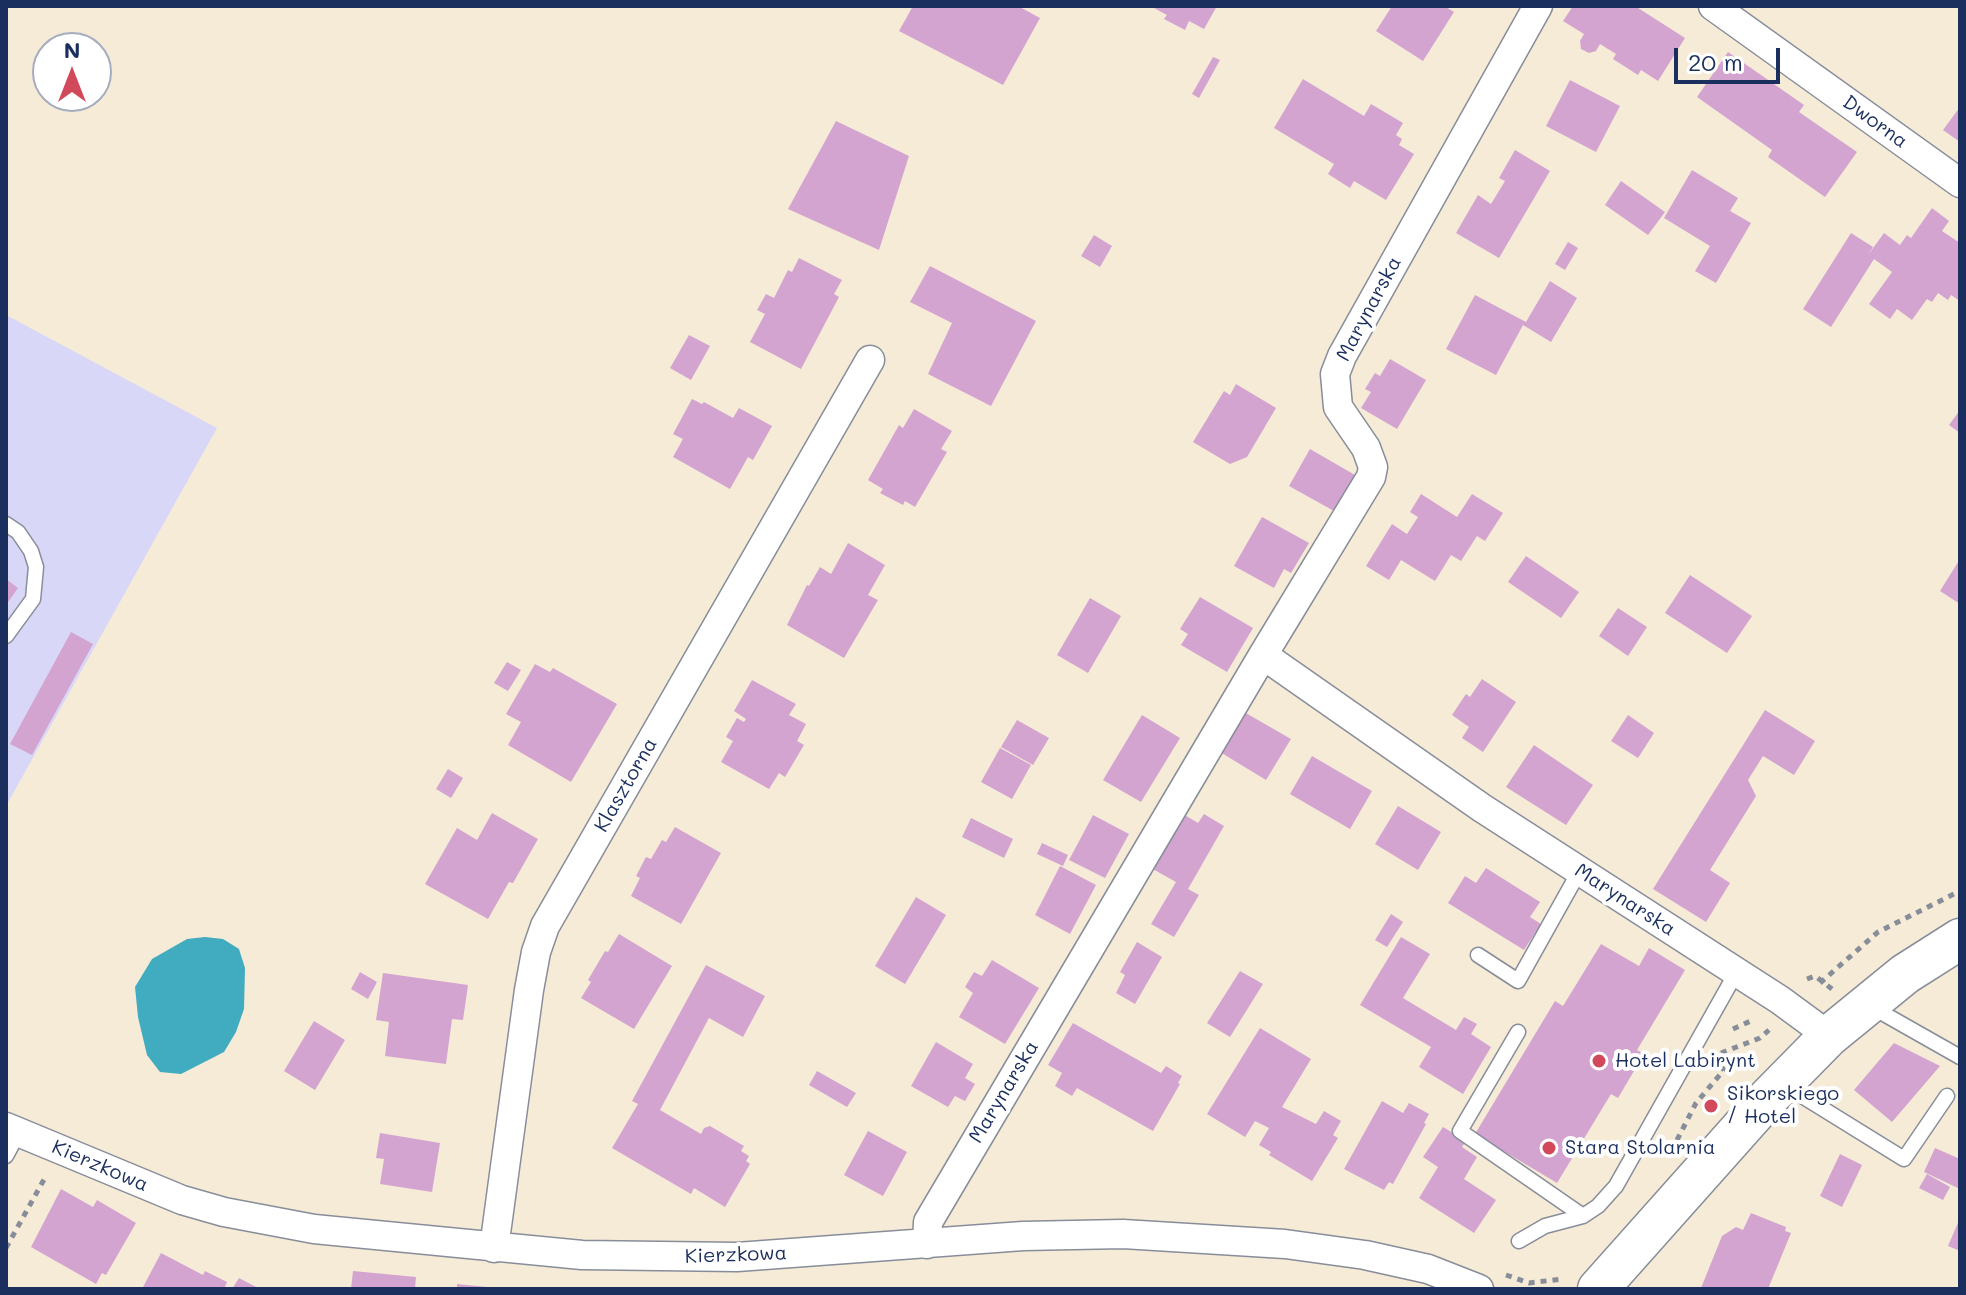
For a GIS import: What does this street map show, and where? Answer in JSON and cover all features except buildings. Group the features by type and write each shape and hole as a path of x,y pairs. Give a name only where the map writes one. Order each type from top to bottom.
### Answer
{"street":[{"name":"Marynarska","path":"927,1244 928,1222 1371,477 1373,467 1366,448 1338,407 1335,374 1342,356 1538,6"},
{"name":"Dworna","path":"1713,6 1960,183"},
{"name":"Klasztorna","path":"494,1248 529,990 536,952 545,926 870,360"},
{"name":"Marynarska","path":"1263,655 1482,808 1780,1000 1829,1036"},
{"path":"1598,1289 1782,1083 1829,1036 1936,952 1960,939"},
{"name":"Kierzkowa","path":"10,1138 224,1212 314,1229 494,1248 582,1255 737,1257 1023,1236 1123,1234 1285,1244 1428,1269 1479,1289"}],"lane":[{"path":"6,524 18,532 31,551 36,567 36,583 33,599 6,636"},
{"path":"1478,955 1518,981 1580,870"},
{"path":"1519,1241 1545,1226 1583,1216 1598,1206 1616,1186 1736,973"},
{"path":"1866,1004 1960,1057"},
{"path":"1518,1032 1460,1131 1583,1216"},
{"path":"1782,1083 1904,1159 1947,1096"}],"path":[{"path":"6,1248 52,1166"},
{"path":"1524,1289 1529,1283"}],"shaded area":[{"path":"6,315 217,428 6,806"}],"water":[{"path":"187,939 223,939 239,949 245,968 244,1009 236,1032 224,1052 181,1074 160,1072 147,1055 135,987 152,959"}],"place":[{"name":"Hotel Labirynt","path":"1599,1061"},
{"name":"Sikorskiego / Hotel","path":"1711,1106"},
{"name":"Stara Stolarnia","path":"1549,1148"}]}
